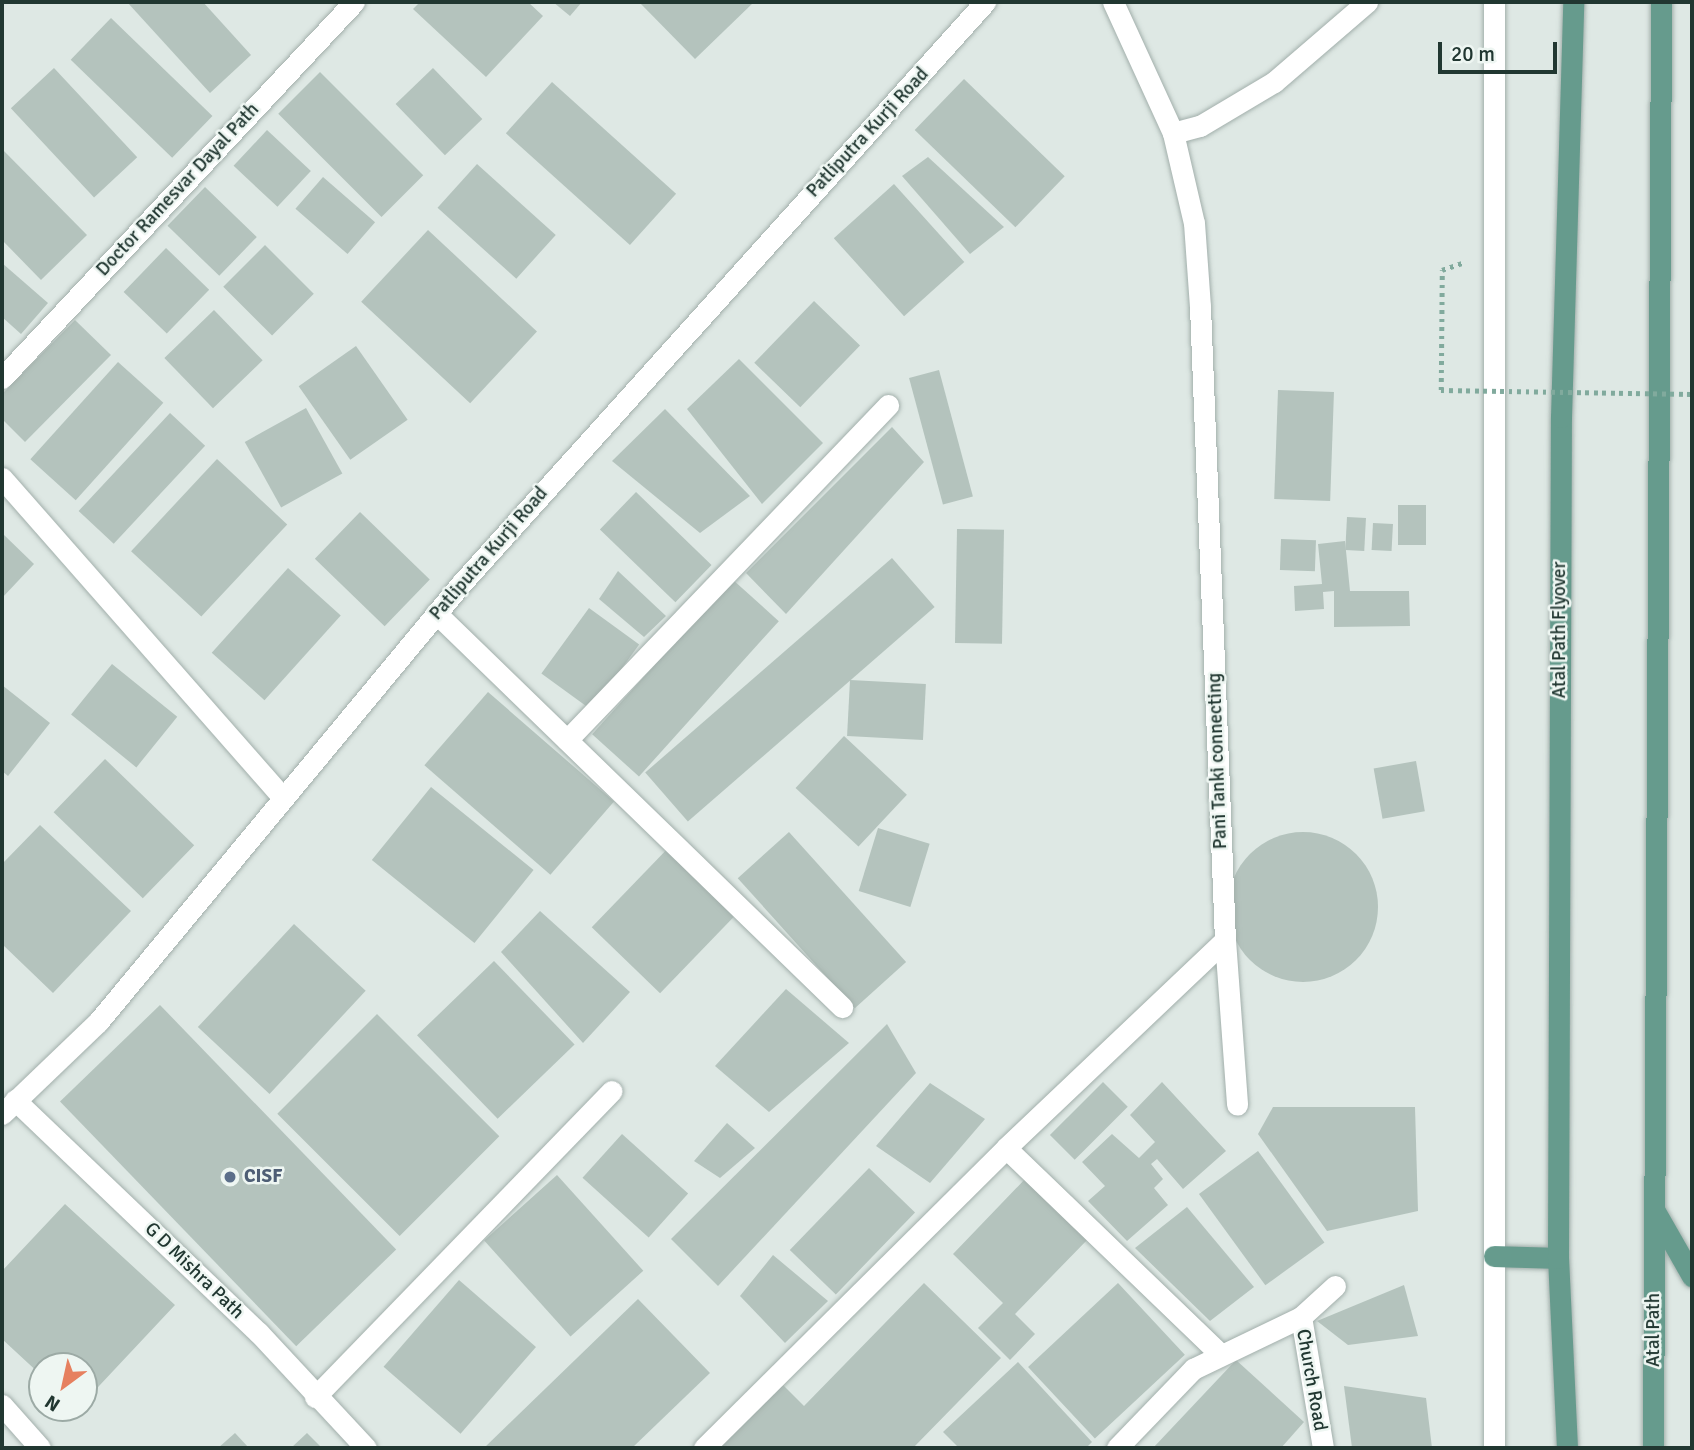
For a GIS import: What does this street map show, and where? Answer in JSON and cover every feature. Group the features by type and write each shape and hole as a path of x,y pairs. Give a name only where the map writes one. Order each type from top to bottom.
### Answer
{"main road":[{"name":"Atal Path Flyover","path":"1558,1258 1561,417 1573,2"},
{"path":"1661,2 1655,1211 1692,1276"},
{"name":"Atal Path","path":"1653,1448 1655,1211"},
{"path":"1494,1256 1558,1258 1567,1448"}],"street":[{"name":"Doctor Ramesvar Dayal Path","path":"2,377 354,2"},
{"name":"Patliputra Kurji Road","path":"8,1107 98,1022 436,613 985,2"},
{"name":"Pani Tanki connecting","path":"1114,2 1173,133 1194,223 1200,307 1225,940 1237,1105"},
{"path":"1173,133 1200,126 1274,82 1367,2"},
{"path":"1494,2 1494,1448"},
{"path":"567,740 888,405"},
{"path":"2,478 282,797"},
{"path":"436,613 842,1007"},
{"path":"704,1448 1006,1148 1225,940"},
{"path":"315,1397 612,1091"},
{"name":"G D Mishra Path","path":"8,1107 259,1334 315,1397 366,1448"},
{"path":"1006,1148 1218,1352"},
{"name":"Church Road","path":"1323,1448 1301,1317 1335,1286"},
{"path":"1117,1448 1161,1398 1218,1352 1301,1317"},
{"path":"2,1405 40,1448"}],"path":[{"path":"1442,270 1441,390 1692,394"}],"building":[{"path":"127,2 203,2 251,55 210,93"},
{"path":"420,2 528,2 543,16 486,77 413,9"},
{"path":"553,2 582,2 570,16"},
{"path":"639,2 754,2 695,59"},
{"path":"111,18 212,116 172,158 71,60"},
{"path":"54,68 137,157 94,197 11,108"},
{"path":"433,68 482,119 445,155 396,104"},
{"path":"320,72 423,175 382,217 278,114"},
{"path":"964,79 1065,176 1015,227 915,130"},
{"path":"552,82 676,194 630,245 506,133"},
{"path":"267,130 311,171 277,207 234,166"},
{"path":"2,149 87,235 41,280 2,240"},
{"path":"928,157 1004,227 970,254 902,176"},
{"path":"477,164 556,235 516,279 438,208"},
{"path":"323,177 375,222 348,254 295,209"},
{"path":"894,184 964,262 904,316 834,238"},
{"path":"205,187 257,237 219,276 167,226"},
{"path":"428,230 537,332 470,403 361,302"},
{"path":"265,245 314,294 272,336 223,287"},
{"path":"166,248 209,290 167,334 124,292"},
{"path":"2,263 48,303 21,334 2,317"},
{"path":"814,301 860,345 800,407 754,363"},
{"path":"214,310 263,360 213,408 164,358"},
{"path":"75,320 111,355 25,442 2,419 2,394"},
{"path":"356,346 408,420 350,460 299,386"},
{"path":"739,359 823,443 762,504 687,409"},
{"path":"118,362 163,403 76,500 30,459"},
{"path":"939,370 973,497 943,505 909,378"},
{"path":"1278,390 1334,392 1330,501 1274,499"},
{"path":"306,408 342,474 281,508 245,442"},
{"path":"665,409 750,496 700,533 612,461"},
{"path":"170,413 205,446 114,544 79,511"},
{"path":"892,427 924,462 786,614 746,573"},
{"path":"217,459 287,524 201,617 131,551"},
{"path":"636,492 712,565 675,602 600,529"},
{"path":"1398,505 1426,505 1426,545 1398,545"},
{"path":"360,512 430,579 385,626 315,559"},
{"path":"1347,517 1366,518 1364,551 1345,550"},
{"path":"1373,523 1393,524 1392,551 1372,550"},
{"path":"957,529 1004,530 1002,644 955,643"},
{"path":"2,533 34,564 2,598"},
{"path":"1281,539 1316,540 1315,571 1280,570"},
{"path":"1345,541 1350,591 1409,591 1410,626 1334,627 1334,591 1323,592 1324,609 1295,611 1294,586 1322,584 1318,544"},
{"path":"892,558 935,607 688,822 645,773"},
{"path":"288,568 341,616 264,700 212,653"},
{"path":"618,571 666,616 644,637 599,599"},
{"path":"732,579 779,621 639,776 592,734"},
{"path":"589,608 639,644 592,710 541,674"},
{"path":"112,664 177,717 136,767 71,715"},
{"path":"850,680 926,684 923,740 847,736"},
{"path":"2,685 50,723 8,776 2,771"},
{"path":"488,692 614,802 550,875 424,765"},
{"path":"844,736 907,795 858,847 796,788"},
{"path":"105,759 194,845 143,898 54,812"},
{"path":"1416,761 1425,811 1383,819 1374,768"},
{"path":"431,787 534,870 474,943 372,860"},
{"path":"40,825 131,911 53,993 2,944 2,864"},
{"path":"878,828 930,844 910,907 859,891"},
{"path":"789,832 906,962 855,1008 738,878"},
{"path":"1303,832 1332,838 1356,854 1372,878 1378,907 1372,936 1356,960 1332,976 1303,982 1274,976 1250,960 1234,936 1228,907 1234,878 1250,854 1274,838"},
{"path":"673,843 741,909 660,993 592,927"},
{"path":"540,911 630,992 583,1043 501,952"},
{"path":"294,924 366,991 270,1094 198,1027"},
{"path":"494,961 575,1044 498,1119 417,1035"},
{"path":"786,989 849,1043 769,1112 715,1066"},
{"name":"CISF","path":"160,1005 396,1250 296,1346 60,1102"},
{"path":"377,1014 499,1136 400,1236 277,1114"},
{"path":"887,1024 916,1073 718,1286 671,1239"},
{"path":"1103,1082 1128,1107 1075,1160 1050,1135"},
{"path":"1162,1082 1226,1151 1183,1189 1157,1159 1151,1164 1163,1179 1154,1188 1168,1205 1127,1241 1088,1201 1105,1186 1082,1162 1112,1134 1139,1158 1155,1142 1130,1115"},
{"path":"930,1083 985,1119 930,1183 876,1146"},
{"path":"1273,1107 1415,1107 1418,1211 1327,1231 1258,1134"},
{"path":"727,1123 755,1148 720,1178 694,1161"},
{"path":"622,1134 688,1194 649,1237 583,1178"},
{"path":"1258,1151 1324,1242 1265,1285 1199,1194"},
{"path":"869,1168 915,1212 836,1294 790,1250"},
{"path":"557,1175 643,1271 570,1336 484,1241"},
{"path":"1026,1178 1089,1238 1015,1314 1035,1334 1010,1360 978,1328 1003,1303 953,1254"},
{"path":"65,1204 175,1305 98,1387 98,1352 28,1352 28,1363 2,1339 2,1271"},
{"path":"1187,1207 1254,1287 1210,1321 1135,1248"},
{"path":"773,1255 828,1301 785,1343 740,1296"},
{"path":"459,1280 536,1347 461,1434 384,1367"},
{"path":"924,1283 1001,1358 913,1448 718,1448 781,1383 804,1406"},
{"path":"1118,1283 1185,1355 1095,1439 1028,1367"},
{"path":"1404,1285 1418,1336 1348,1345 1317,1321"},
{"path":"638,1299 710,1373 632,1448 484,1448"},
{"path":"1236,1360 1304,1422 1281,1448 1153,1448"},
{"path":"1018,1362 1092,1442 1086,1448 959,1448 943,1432"},
{"path":"1344,1386 1426,1398 1432,1448 1352,1448"},
{"path":"235,1433 249,1448 218,1448"},
{"path":"307,1433 322,1448 291,1448"}],"place":[{"name":"CISF","path":"230,1177"}]}
